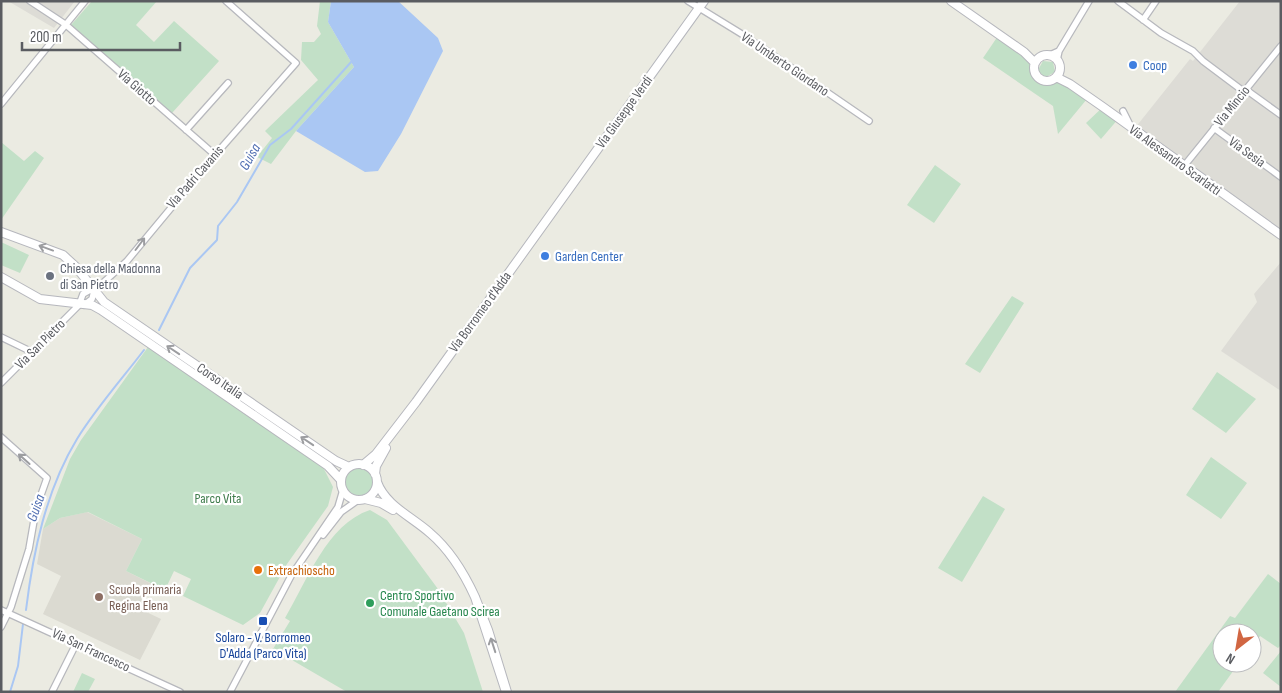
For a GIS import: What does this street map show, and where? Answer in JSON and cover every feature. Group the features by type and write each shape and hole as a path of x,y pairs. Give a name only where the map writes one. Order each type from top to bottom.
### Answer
{"street":[{"name":"Via Giotto","path":"30,1 65,24 215,154"},
{"path":"1,104 85,1"},
{"name":"Via Padri Cavanis","path":"94,291 127,261 215,154 296,63 226,1"},
{"name":"Via Umberto Giordano","path":"688,1 702,5 869,121"},
{"path":"952,1 1037,60 1054,58"},
{"path":"1037,60 1035,72 1038,78 1047,81 1058,74 1054,58 1073,31 1089,1"},
{"path":"1118,1 1143,20 1193,51 1202,61 1281,115"},
{"path":"1143,20 1156,1"},
{"name":"Via Giuseppe Verdi","path":"545,223 702,5"},
{"path":"1130,19 1134,13"},
{"name":"Via Mincio","path":"1184,166 1281,46"},
{"name":"Via Alessandro Scarlatti","path":"1058,74 1281,235"},
{"path":"186,130 228,83"},
{"path":"1123,111 1130,127"},
{"name":"Via Sesia","path":"1214,128 1281,177"},
{"name":"Via Borromeo d'Adda","path":"363,465 376,454 416,402 545,223"},
{"name":"Corso Italia","path":"1,232 63,255 76,267 104,302 336,461 348,467"},
{"path":"1,277 40,299 85,305 92,299 94,291 90,290 83,294 85,305"},
{"name":"Corso Italia","path":"85,305 197,375 328,466 341,480"},
{"name":"Via San Pietro","path":"1,383 32,352 85,305"},
{"path":"1,336 32,352"},
{"name":"Via Borromeo d'Adda","path":"376,478 379,459 416,402"},
{"path":"1,437 26,461 46,476 47,480 36,509 29,549 9,613 1,627"},
{"path":"230,692 292,576 333,515 343,490 341,480 348,467 363,465 376,478 388,500 430,533 448,552 462,572 475,597 488,630 507,692"},
{"path":"292,576 341,512 373,492 376,478"},
{"path":"343,490 350,497 387,506 448,552"},
{"name":"Via San Francesco","path":"1,610 180,692"},
{"path":"52,692 76,644"}],"shaded area":[{"path":"8,1 75,1 54,28"},
{"path":"1240,1 1281,1 1281,229 1135,128 1190,59 1193,61"},
{"path":"1281,262 1281,391 1221,351 1257,302 1254,294"},
{"name":"Scuola primaria Regina Elena","path":"87,512 142,539 126,571 152,584 140,609 161,619 140,660 43,614 61,576 37,564 43,529 60,518"}],"green space":[{"path":"92,1 157,1 136,25 154,42 174,21 219,61 172,113 71,25"},
{"path":"320,1 331,1 328,22 354,67 296,131 271,164 257,157 272,138 265,131 318,80 301,60 302,42 314,42 321,34 317,26"},
{"path":"1000,33 1038,70 1043,61 1053,62 1055,72 1046,77 1052,83 1063,83 1087,99 1058,134 1053,106 983,58"},
{"path":"1104,106 1119,118 1101,139 1086,123"},
{"path":"1,142 24,161 35,151 44,158 1,220"},
{"path":"935,165 961,184 934,223 907,205"},
{"path":"1,242 29,255 20,273 1,265"},
{"path":"1012,296 1024,303 980,373 965,364"},
{"name":"Parco Vita","path":"148,347 323,467 333,487 328,506 287,564 260,613 243,625 183,596 191,579 174,571 165,590 126,571 142,539 88,512 60,518 43,529 70,459 81,440"},
{"path":"1217,372 1256,399 1226,433 1192,409"},
{"path":"1211,457 1247,483 1221,519 1186,495"},
{"path":"359,468 369,472 373,482 369,492 359,496 349,492 345,482 349,472"},
{"path":"983,496 1005,509 962,582 938,568"},
{"name":"Centro Sportivo Comunale Gaetano Scirea","path":"370,510 387,520 438,589 464,633 483,692 347,692 273,649 290,621 285,618 320,555 342,528 355,517"},
{"path":"1268,574 1281,584 1281,645 1278,648 1262,637 1262,623 1225,623 1230,616 1235,618"},
{"path":"1212,641 1212,673 1232,673 1218,692 1175,692"},
{"path":"1281,651 1281,687 1263,673"},
{"path":"82,673 95,679 88,692 73,692"}],"water":[{"path":"331,1 398,1 438,38 443,51 401,134 378,171 365,172 296,131 354,67 328,22"}],"waterway":[{"name":"Guisa","path":"159,330 190,268 217,240 218,226 237,202 270,145 291,129 352,61"},
{"name":"Guisa","path":"26,610 42,522 66,459 92,416 144,350"},
{"name":"Guisa","path":"10,692 18,666 23,624"}],"place":[{"name":"Coop","path":"1133,65"},
{"name":"Garden Center","path":"545,256"},
{"name":"Chiesa della Madonna di San Pietro","path":"50,276"},
{"name":"Extrachioscho","path":"258,570"},
{"name":"Scuola primaria Regina Elena","path":"99,597"},
{"name":"Centro Sportivo Comunale Gaetano Scirea","path":"370,603"},
{"name":"Solaro - V. Borromeo D'Adda (Parco Vita)","path":"263,621"}]}
